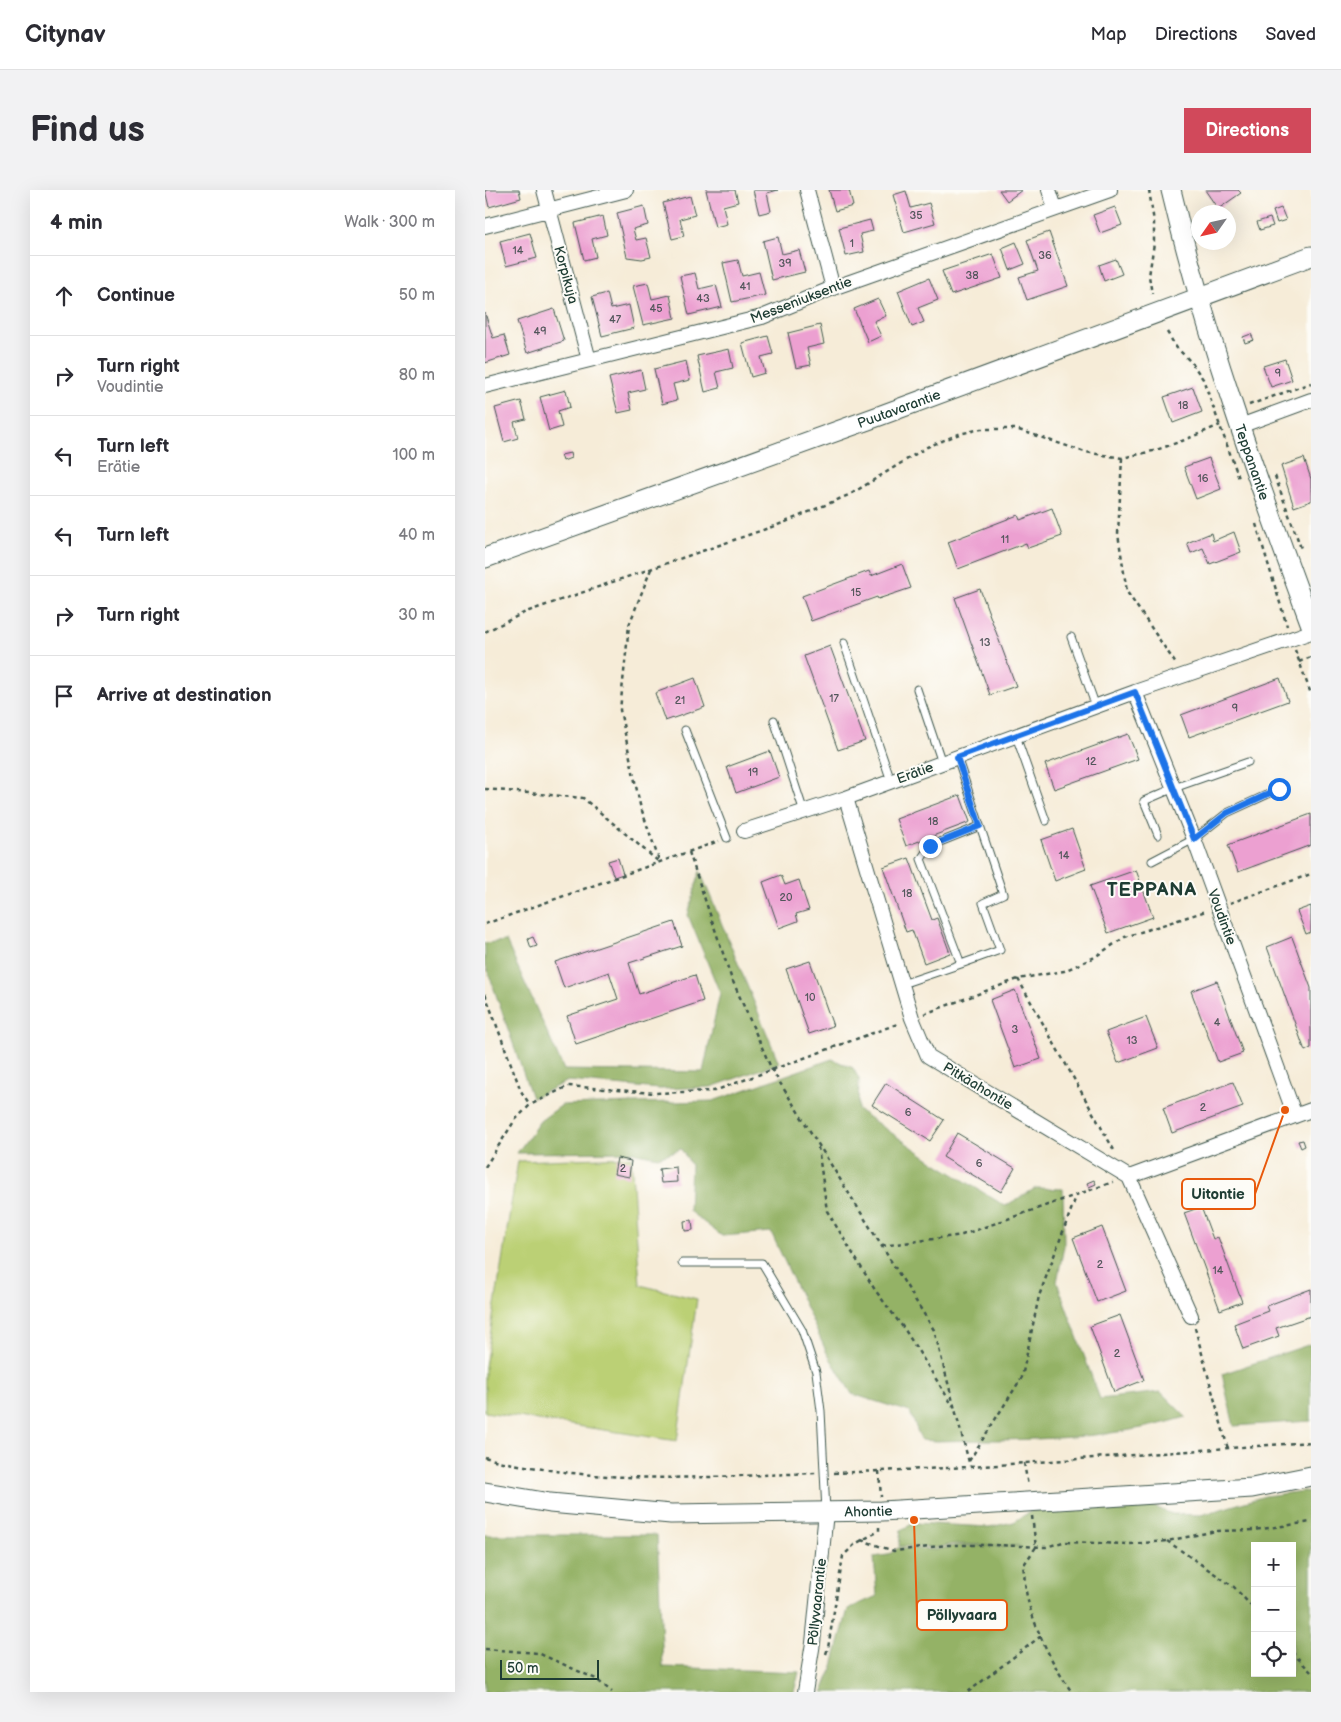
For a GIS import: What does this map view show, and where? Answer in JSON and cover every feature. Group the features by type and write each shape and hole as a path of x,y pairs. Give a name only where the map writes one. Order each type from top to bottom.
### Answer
{"street":[{"name":"Korpikuja","path":"544,190 589,360"},
{"path":"485,226 626,190"},
{"path":"807,190 833,288"},
{"path":"1049,190 1055,208"},
{"name":"Messeniuksentie","path":"485,386 762,317 833,288 1110,190"},
{"name":"Teppanantie","path":"1171,190 1199,298 1237,418 1311,625"},
{"name":"Puutavarantie","path":"485,558 1311,256"},
{"path":"1237,418 1311,400"},
{"name":"Erätie","path":"744,831 846,798 1135,692 1311,632"},
{"name":"Voudintie","path":"1135,692 1194,839 1295,1116"},
{"name":"Pitkäahontie","path":"846,798 912,1018 928,1056 1129,1177"},
{"path":"1191,1316 1129,1177 1311,1110"},
{"name":"Ahontie","path":"485,1492 550,1503 671,1514 882,1511 1253,1488 1311,1476"},
{"name":"Pöllyvaarantie","path":"805,1692 813,1643 826,1512"}],"lane":[{"path":"1071,637 1096,706"},
{"path":"843,643 891,781"},
{"path":"917,689 942,763"},
{"path":"774,720 804,812"},
{"path":"685,730 727,838"},
{"path":"1017,736 1046,821"},
{"path":"902,984 1000,950 983,903 1003,894 957,757"},
{"path":"1158,836 1144,801 1174,788 1248,762"},
{"path":"1152,861 1194,839 1227,813 1279,789"},
{"path":"961,964 921,859 930,846 980,826"},
{"path":"682,1263 762,1263 802,1330 816,1372 821,1411 826,1512"}],"path":[{"path":"1149,190 1154,222 1154,243 1149,276 1152,294"},
{"path":"1167,332 1176,347 1191,362 1203,379 1242,486"},
{"path":"1237,418 1311,383"},
{"path":"485,632 526,612 783,523 851,494 927,447 959,434 981,429 1016,429 1085,452 1122,458 1160,448 1220,426"},
{"path":"1122,458 1118,534 1127,592 1184,676"},
{"path":"1254,520 1291,640 1311,694"},
{"path":"651,569 629,624 620,710 640,805 660,863"},
{"path":"1299,662 1311,657"},
{"path":"485,789 583,798 660,863"},
{"path":"485,924 727,838"},
{"path":"689,852 731,978 772,1070 934,1330 970,1467"},
{"path":"485,1167 515,1120 530,1105 568,1086 654,1093 714,1091 1018,979 1064,971 1093,958 1125,937 1219,907 1311,874"},
{"path":"882,1246 962,1236 1129,1177 1018,979"},
{"path":"485,994 521,1091 530,1105"},
{"path":"818,1144 827,1212 875,1290 905,1330 955,1409"},
{"path":"969,1462 1022,1377 1039,1296 1077,1194"},
{"path":"1191,1316 1228,1449"},
{"path":"485,1457 499,1462 568,1474 640,1478 970,1467 1311,1442"},
{"path":"861,1540 894,1551 948,1545 994,1544 1046,1547 1063,1542 1130,1544 1167,1541 1216,1531 1254,1530 1311,1522"},
{"path":"1167,1541 1234,1588 1251,1606"},
{"path":"1036,1546 1023,1566 1028,1601 1041,1636 1059,1675 1073,1692"},
{"path":"824,1657 828,1648 843,1556"},
{"path":"969,1692 1041,1636"},
{"path":"485,1649 538,1653 596,1679 612,1692"},
{"path":"1296,1656 1311,1672"}],"green space":[{"path":"700,871 779,1063 711,1087 660,1089 568,1081 532,1098 485,963 485,943 506,941 564,1070 703,1072 720,993 688,915"},
{"path":"832,1059 853,1068 859,1079 858,1110 931,1160 1005,1206 1036,1188 1063,1189 1064,1246 1057,1282 1100,1399 1161,1392 1186,1417 1125,1431 1062,1438 921,1440 910,1412 852,1394 827,1353 771,1232 722,1236 689,1211 691,1165 681,1149 658,1157 632,1152 517,1153 540,1121 562,1105 713,1101"},
{"path":"631,1157 640,1285 697,1299 677,1441 485,1412 485,1367 518,1161"},
{"path":"1311,1344 1311,1421 1234,1426 1222,1374"},
{"path":"1304,1491 1311,1494 1311,1692 823,1692 833,1666 848,1609 877,1596 874,1557 888,1555 898,1548 936,1550 954,1546 1020,1546 954,1544 936,1548 899,1546 901,1530 914,1523 989,1527 1014,1522 1031,1511 1148,1504 1172,1514 1201,1515 1265,1496"},
{"path":"485,1535 657,1535 663,1667 799,1672 794,1692 485,1692"}],"building":[{"path":"485,190 519,190 521,198 489,207"},
{"path":"706,190 735,190 738,202 723,206 727,224 715,227"},
{"path":"753,190 778,190 767,193 771,211 759,214"},
{"path":"829,190 849,190 853,206 835,211"},
{"path":"999,190 1022,190 1007,201"},
{"path":"1205,190 1238,190 1241,193 1224,205 1215,205"},
{"path":"906,191 911,208 929,203 935,223 904,232 893,195"},
{"path":"690,196 695,215 680,219 684,236 672,239 663,203"},
{"path":"644,206 648,225 633,229 636,240 646,238 651,257 642,259 627,257 617,213"},
{"path":"1115,207 1122,225 1100,233 1093,215"},
{"path":"1281,208 1286,220 1277,223 1273,211"},
{"path":"603,216 607,235 592,239 596,257 584,260 575,223"},
{"path":"1270,218 1273,226 1260,230 1257,222"},
{"path":"870,220 873,231 860,234 864,252 846,256 839,228"},
{"path":"1049,232 1068,286 1027,300 1019,277 1038,271 1027,240"},
{"path":"530,233 537,258 506,266 500,241"},
{"path":"778,237 782,254 799,250 805,272 772,280 763,241"},
{"path":"1016,242 1025,264 1010,270 1002,248"},
{"path":"993,254 1002,278 951,295 942,271"},
{"path":"1116,259 1122,274 1104,281 1099,265"},
{"path":"738,260 742,276 759,272 765,295 732,302 723,263"},
{"path":"695,273 699,289 716,285 722,307 689,315 680,276"},
{"path":"929,278 938,300 918,308 924,322 912,327 898,291"},
{"path":"648,283 652,299 670,295 675,318 643,325 633,286"},
{"path":"607,293 611,309 629,305 634,328 602,336 592,297"},
{"path":"878,299 886,316 874,321 881,336 868,342 854,309"},
{"path":"554,309 564,341 527,353 517,321"},
{"path":"485,313 493,338 504,335 510,355 485,363"},
{"path":"820,325 824,344 807,348 811,365 796,368 788,333"},
{"path":"1251,334 1254,340 1245,343 1243,337"},
{"path":"768,336 773,354 761,357 765,373 751,377 742,343"},
{"path":"729,349 733,368 716,372 720,388 705,392 697,356"},
{"path":"1285,359 1292,380 1271,387 1263,366"},
{"path":"686,361 690,380 673,384 677,400 662,404 654,369"},
{"path":"641,370 645,389 628,393 632,410 618,413 609,378"},
{"path":"1193,387 1202,412 1173,423 1164,397"},
{"path":"566,390 570,407 558,411 562,427 549,431 540,397"},
{"path":"521,401 526,419 514,422 518,438 504,442 495,408"},
{"path":"570,453 571,458 563,461 561,455"},
{"path":"1209,458 1221,489 1196,499 1184,467"},
{"path":"1304,458 1311,479 1311,501 1294,507 1281,466"},
{"path":"1052,508 1062,536 1028,548 1026,543 958,569 948,542 1018,515 1020,520"},
{"path":"1234,532 1241,552 1210,564 1203,548 1191,553 1187,543 1211,533 1213,541"},
{"path":"902,564 911,588 878,599 877,597 811,621 802,596 869,571 871,576"},
{"path":"980,589 1016,686 990,695 955,598"},
{"path":"830,646 865,741 838,750 804,656"},
{"path":"695,678 705,707 665,721 655,693"},
{"path":"1280,678 1288,701 1189,737 1181,715"},
{"path":"1128,734 1138,759 1054,789 1045,764"},
{"path":"770,751 779,777 736,793 727,767"},
{"path":"960,795 970,822 906,846 896,819"},
{"path":"1311,814 1311,845 1238,872 1228,845"},
{"path":"1072,829 1086,869 1055,881 1041,840"},
{"path":"618,858 623,874 614,877 608,861"},
{"path":"909,858 932,920 937,918 950,953 924,963 912,930 906,932 883,867"},
{"path":"1136,870 1153,917 1108,933 1090,886"},
{"path":"781,875 785,885 799,880 809,910 796,914 798,921 779,928 763,882"},
{"path":"1311,906 1311,932 1306,934 1297,911"},
{"path":"674,922 682,946 629,963 639,994 695,975 703,1001 576,1044 567,1016 618,999 609,972 564,988 555,962"},
{"path":"533,937 537,946 531,948 528,939"},
{"path":"1292,937 1311,988 1311,1048 1305,1051 1267,947"},
{"path":"810,961 833,1026 809,1034 786,969"},
{"path":"1217,981 1243,1053 1218,1062 1191,991"},
{"path":"1015,990 1041,1059 1015,1068 990,1000"},
{"path":"1146,1017 1158,1048 1118,1063 1106,1032"},
{"path":"1233,1082 1243,1107 1172,1133 1163,1108"},
{"path":"886,1083 944,1120 930,1141 872,1105"},
{"path":"957,1133 1015,1168 1001,1192 943,1157"},
{"path":"1303,1140 1305,1146 1301,1148 1298,1141"},
{"path":"617,1158 631,1161 629,1177 614,1174"},
{"path":"676,1167 677,1182 661,1183 659,1169"},
{"path":"1094,1180 1096,1184 1089,1187 1087,1183"},
{"path":"1201,1207 1213,1239 1218,1237 1242,1302 1220,1310 1184,1213"},
{"path":"692,1220 693,1230 685,1231 684,1221"},
{"path":"1102,1227 1126,1291 1097,1302 1073,1238"},
{"path":"1311,1289 1311,1316 1276,1328 1279,1336 1243,1349 1234,1324 1268,1311 1266,1306"},
{"path":"1120,1315 1144,1380 1114,1392 1090,1326"}],"place":[{"name":"Uitontie","path":"1285,1110"},
{"name":"Pöllyvaara","path":"914,1520"}],"district":[{"name":"TEPPANA","path":"1152,890"}],"route":[{"path":"930,846 980,826 957,757 1135,692 1194,839 1227,813 1279,789"}]}
